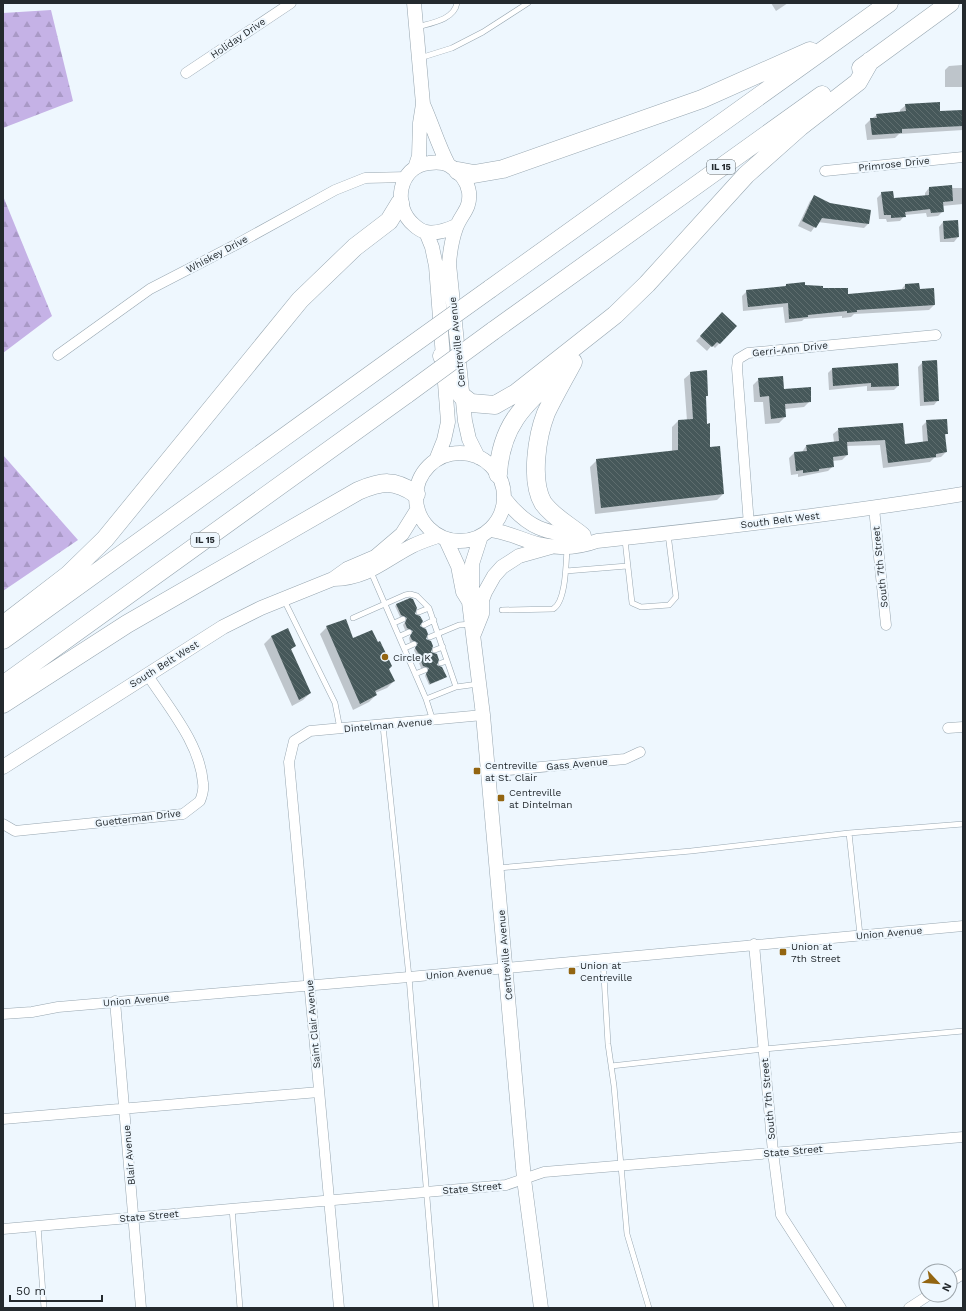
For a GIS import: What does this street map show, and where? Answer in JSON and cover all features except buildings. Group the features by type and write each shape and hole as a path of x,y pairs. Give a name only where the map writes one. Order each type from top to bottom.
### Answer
{"highway":[{"path":"3,640 889,3"},
{"name":"IL 15","path":"3,685 950,3"},
{"path":"453,168 474,174 503,169 702,100 763,73 805,52 828,47"},
{"path":"442,356 449,368 453,384 462,396 471,403 494,405 505,401 615,315 647,284 746,175 800,127 858,82 870,60"},
{"path":"3,625 68,575 100,544 300,300 355,247 389,220 400,198"},
{"path":"498,474 499,453 512,422 543,387 598,341 615,315"},
{"path":"573,362 546,415 539,440 536,469 537,485 543,502 579,540"},
{"path":"3,704 141,616 358,491 381,483 394,483 402,485 416,502"}],"main road":[{"name":"Centreville Avenue","path":"400,198 419,156 420,123 423,104 414,3"},
{"name":"Centreville Avenue","path":"423,104 431,121 436,139 453,168 465,180 469,192 469,204 464,216 456,226 451,246 449,264 462,396 469,439 478,457"},
{"path":"411,172 425,163 436,162 453,168"},
{"path":"400,198 408,220 426,232 441,232 456,226"},
{"name":"Centreville Avenue","path":"426,232 432,247 436,266 448,422 444,440 436,460"},
{"path":"436,460 449,455 464,454 478,457 489,464 498,474"},
{"name":"South Belt West","path":"3,767 223,627 283,599 333,579 347,569 375,556 388,547 402,534 416,502 423,474 436,460"},
{"name":"South Belt West","path":"486,533 500,515 504,498 503,485 498,474"},
{"name":"South Belt West","path":"333,579 350,578 371,571 412,546 442,538 462,542 486,533 511,534 538,544 552,546 579,540 624,538 749,525 963,494"},
{"name":"South Belt West","path":"504,498 516,514 527,522 545,531 579,540"},
{"path":"416,502 425,524 442,538"},
{"name":"Centreville Avenue","path":"486,533 472,564 472,590 469,602 483,715 524,1179 541,1308"},
{"name":"Centreville Avenue","path":"442,538 458,566 463,592 469,602"},
{"path":"472,630 482,614 482,600 484,592 494,576 502,567 519,556 552,546"}],"street":[{"name":"Holiday Drive","path":"186,73 291,3"},
{"name":"Primrose Drive","path":"824,171 963,157"},
{"name":"Whiskey Drive","path":"58,356 150,289 237,244 335,190 365,178 386,178 411,172"},
{"path":"386,178 394,184 400,198"},
{"name":"Gerri-Ann Drive","path":"749,525 737,368 738,359 748,353 936,335"},
{"name":"South 7th Street","path":"874,508 886,625"},
{"name":"Guetterman Drive","path":"3,824 15,830 22,830 183,814 200,801 204,784 198,760 184,730 147,674"},
{"name":"Dintelman Avenue","path":"294,741 310,731 383,726 483,715"},
{"path":"948,728 963,727"},
{"name":"Saint Clair Avenue","path":"294,741 289,762 339,1308"},
{"name":"Gass Avenue","path":"488,772 625,759 640,752"},
{"name":"Union Avenue","path":"3,1014 32,1012 58,1006 310,986 963,926"},
{"name":"South 7th Street","path":"754,944 773,1152 781,1215 841,1308"},
{"name":"Blair Avenue","path":"115,1002 141,1308"},
{"path":"3,1119 319,1092"},
{"name":"State Street","path":"3,1229 329,1199 506,1185 544,1172 963,1137"},
{"path":"909,1308 918,1302"}],"lane":[{"path":"416,28 443,20 454,12 457,3"},
{"path":"419,58 452,48 483,32 528,3"},
{"path":"624,538 632,603 641,607 669,605 676,597 668,533"},
{"path":"502,610 553,609 557,607 560,600 566,571 579,540"},
{"path":"566,571 628,566"},
{"path":"371,571 426,699 432,720"},
{"path":"353,618 385,602 410,594 416,596 429,608 456,687"},
{"path":"283,599 335,703 340,729"},
{"path":"419,612 429,608"},
{"path":"394,623 403,619"},
{"path":"424,624 434,620"},
{"path":"430,637 459,625 472,630"},
{"path":"400,636 408,632"},
{"path":"405,648 414,644"},
{"path":"435,650 443,646"},
{"path":"410,661 419,657"},
{"path":"441,663 447,661"},
{"path":"415,674 425,670"},
{"path":"426,699 456,687 479,684"},
{"path":"383,726 409,977 436,1308"},
{"path":"497,868 691,852 849,833 963,824"},
{"path":"849,833 860,935"},
{"path":"603,959 611,1066 627,1234 649,1308"},
{"path":"611,1066 764,1048 963,1031"},
{"path":"232,1208 240,1308"},
{"path":"38,1226 44,1308"}],"green space":[{"path":"51,10 73,101 3,128 3,13"},
{"path":"3,196 52,316 3,353"},
{"path":"3,455 78,540 3,591"}],"place":[{"name":"Circle K","path":"385,657"},
{"name":"Centreville at St. Clair","path":"477,771"},
{"name":"Centreville at Dintelman","path":"501,798"},
{"name":"Union at 7th Street","path":"783,952"},
{"name":"Union at Centreville","path":"572,971"}]}
